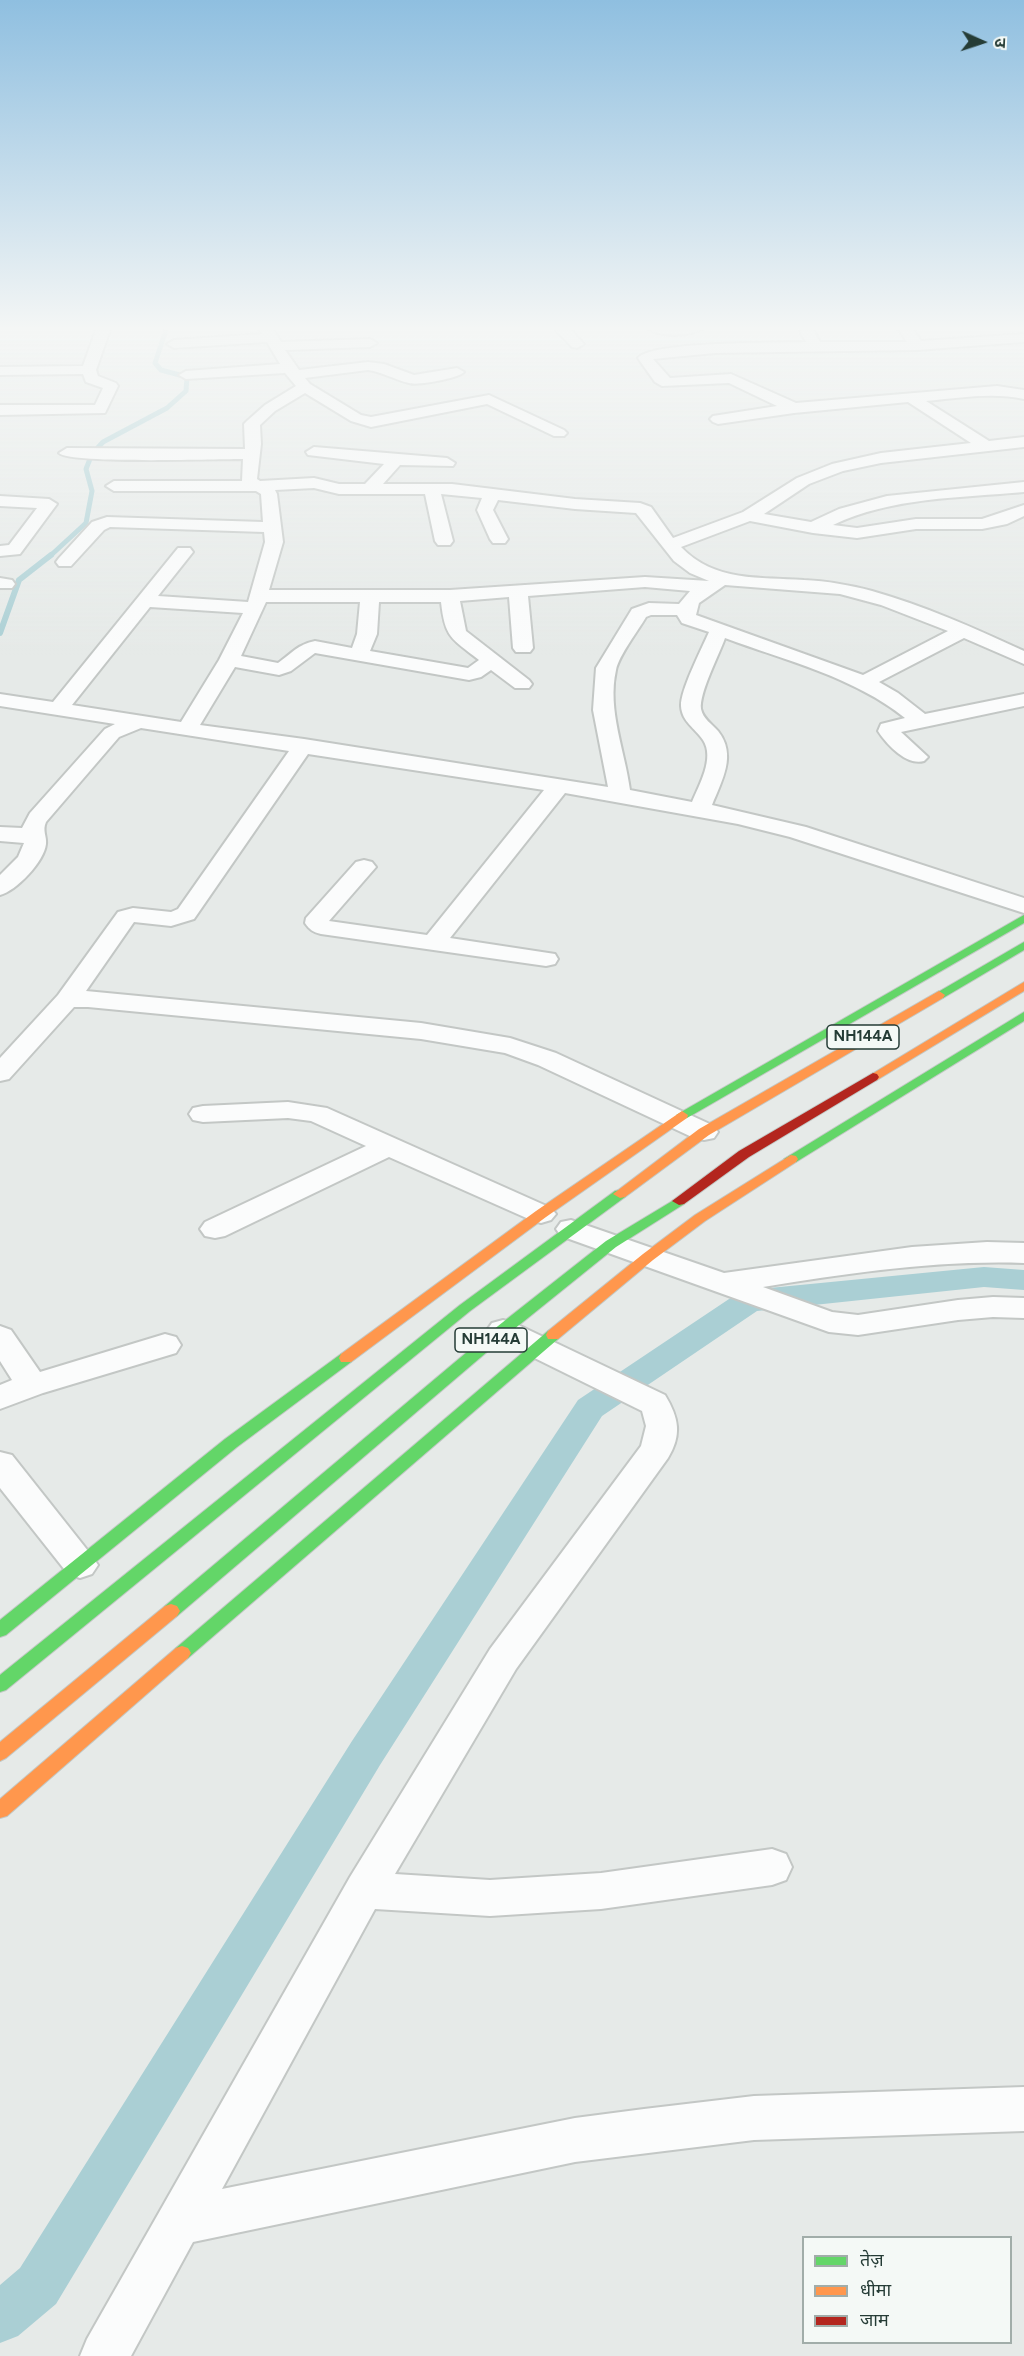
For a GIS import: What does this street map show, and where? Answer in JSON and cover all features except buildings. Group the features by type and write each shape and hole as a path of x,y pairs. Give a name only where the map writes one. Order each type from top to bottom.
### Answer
{"main road":[{"path":"0,1630 231,1443 674,1120 1024,918"},
{"name":"NH144A","path":"0,1685 465,1308 704,1132 897,1017 1024,945"},
{"name":"NH144A","path":"0,1753 503,1330 611,1244 677,1203 744,1154 1024,986"},
{"path":"0,1810 538,1348 648,1257 700,1218 786,1162 1024,1016"}],"street":[{"path":"79,437 67,453 250,454"},
{"path":"187,729 229,660 257,602 272,551 269,494 265,488 249,479 250,454 255,437"},
{"path":"962,437 981,452"},
{"path":"670,545 749,516 803,481 838,467 881,458 981,452 1024,442"},
{"path":"314,452 447,463"},
{"path":"369,489 396,460"},
{"path":"1004,474 1023,487"},
{"path":"114,486 258,486 309,483 339,489 432,489 645,511 680,556 717,584"},
{"path":"813,528 863,507 921,496 1023,487"},
{"path":"432,489 444,541"},
{"path":"492,494 485,510 499,539"},
{"path":"0,501 49,504 14,550 0,551"},
{"path":"863,507 890,528"},
{"path":"749,516 813,528 857,533 916,524 993,523 1024,510"},
{"path":"65,562 98,526 107,522 272,527"},
{"path":"58,709 184,552"},
{"path":"145,601 257,602 370,596 450,596 633,583 789,583 839,589 888,603 964,630 1024,658"},
{"path":"717,584 700,592 686,610 685,614 689,619 864,682 891,697 921,721"},
{"path":"518,592 523,648"},
{"path":"358,656 367,634 370,596"},
{"path":"450,596 453,623 457,634 522,684"},
{"path":"620,795 616,764 603,710 606,668 639,613 649,609 686,610"},
{"path":"700,809 717,764 717,754 712,739 693,718 690,710 691,700 719,630"},
{"path":"864,682 964,630"},
{"path":"229,660 279,669 286,668 303,650 308,648 469,674 474,673 491,660"},
{"path":"0,700 304,745 700,809 798,832 1024,906"},
{"path":"917,757 888,731 892,727 1024,700"},
{"path":"0,888 29,860 35,843 32,835 35,820 112,733 138,722"},
{"path":"0,1073 58,1007 67,1000 126,917 138,915 172,919 186,914 304,745"},
{"path":"432,944 559,786"},
{"path":"0,834 32,835"},
{"path":"364,867 318,918 317,923 321,927 546,959"},
{"path":"67,1000 88,999 474,1038 510,1046 547,1059 704,1132"},
{"path":"203,1114 262,1110 306,1111 541,1215"},
{"path":"215,1229 388,1146"},
{"path":"571,1229 828,1322 858,1326 958,1310 993,1307 1024,1308"},
{"path":"720,1283 904,1258 980,1253 1024,1253"},
{"path":"104,2356 364,1890 502,1659 656,1450 663,1431 661,1416 654,1403 503,1330"},
{"path":"0,1337 32,1385"},
{"path":"0,1398 32,1385 165,1345"},
{"path":"0,1464 80,1565"},
{"path":"364,1890 490,1898 601,1892 772,1868"},
{"path":"181,2221 575,2140 754,2118 1024,2109"}],"waterway":[{"path":"49,557 86,523 92,491 86,469 92,454 103,442 113,437"},
{"path":"0,633 19,580 51,555"},
{"path":"0,2318 38,2286 366,1753 590,1408 749,1301 984,1277 1024,1280"}],"traffic: fast":[{"path":"682,1115 1024,918"},
{"path":"939,995 1024,945"},
{"path":"791,1159 1024,1016"},
{"path":"0,1685 465,1308 620,1194"},
{"path":"171,1611 503,1330 611,1244 679,1201"},
{"path":"182,1653 553,1335"},
{"path":"0,1630 231,1443 346,1358"}],"traffic: slow":[{"path":"873,1077 1024,986"},
{"path":"620,1194 704,1132 939,995"},
{"path":"346,1358 541,1214 682,1115"},
{"path":"553,1335 648,1257 700,1218 791,1159"},
{"path":"0,1753 171,1611"},
{"path":"0,1810 182,1653"}],"traffic: jam":[{"path":"679,1201 744,1154 873,1077"}]}
